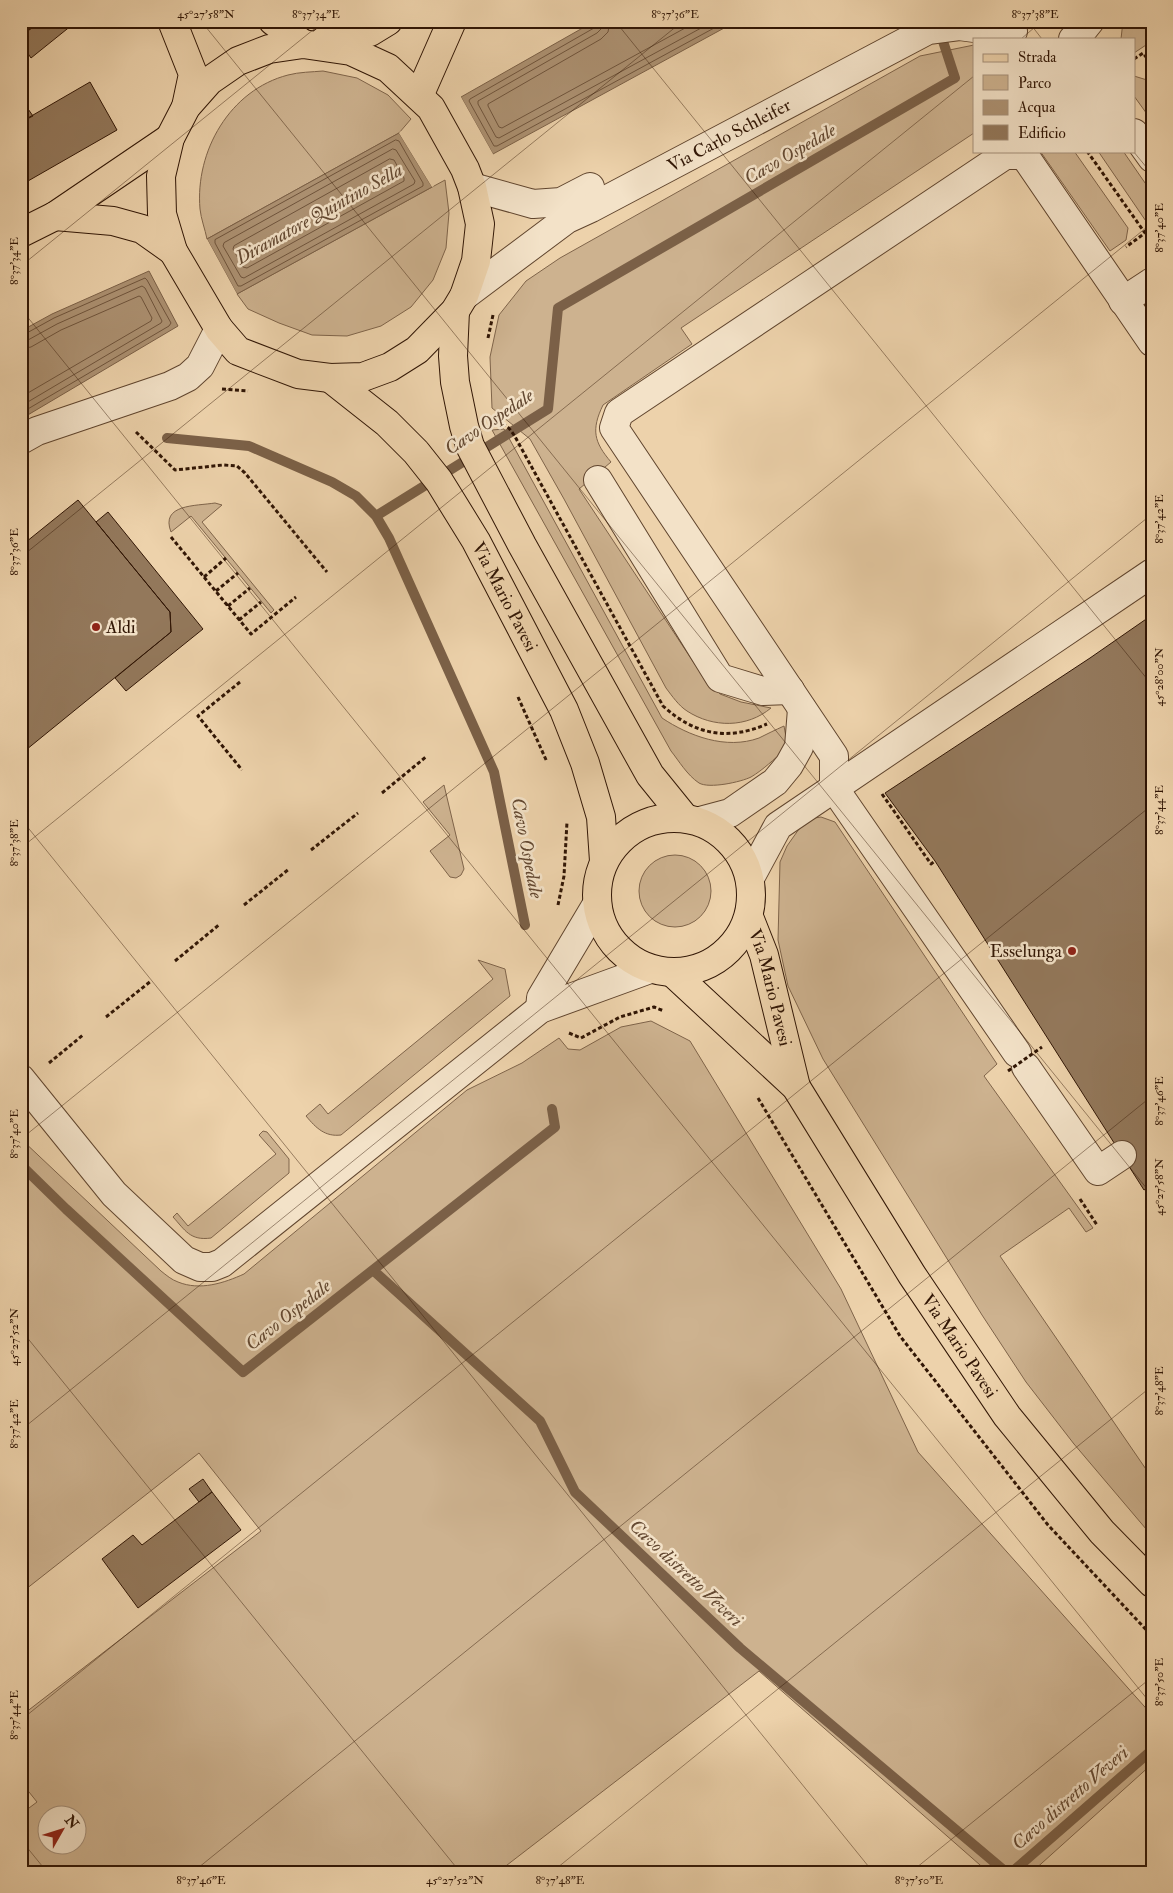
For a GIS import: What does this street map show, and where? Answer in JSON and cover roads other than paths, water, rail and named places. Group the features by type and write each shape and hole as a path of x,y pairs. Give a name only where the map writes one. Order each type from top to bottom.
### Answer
{"main road":[{"path":"172,21 193,74 186,107"},
{"path":"273,21 307,44 351,51 388,68 425,102 469,178 480,224 476,261 459,303 453,356 455,382 464,426 476,456 522,545 650,775 692,819"},
{"path":"388,21 370,32 269,49 238,62 209,81 186,107 170,138 161,176 162,214 173,250 213,320 238,351 298,374 330,378 363,377 390,366 417,350 459,303"},
{"path":"425,102 452,21"},
{"path":"21,233 55,216 170,138"},
{"path":"55,216 114,220 142,229 173,250"},
{"name":"Via Mario Pavesi","path":"330,378 387,423 416,452 433,474 476,541 564,710 585,763 601,817 604,860"},
{"path":"660,818 692,819 714,828 727,838 746,863 752,898 749,917 738,940 720,958 698,970 662,971 631,959 614,944 603,926 597,904 598,882 604,860 618,841 637,826 660,818"},
{"name":"Via Mario Pavesi","path":"749,917 764,955 796,1087"},
{"name":"Via Mario Pavesi","path":"662,971 796,1087 912,1276 1007,1416 1102,1532 1152,1583"}],"street":[{"path":"929,26 1014,30"},
{"name":"Via Carlo Schleifer","path":"469,178 533,204 561,202 929,26"},
{"name":"Via Carlo Schleifer","path":"459,303 567,219 929,26"},
{"path":"1136,136 1152,158"},
{"path":"1122,1155 1098,1171 834,788 834,756 614,428 618,414 1005,155 1024,155 1152,342"},
{"path":"1123,301 1152,282"},
{"path":"21,440 38,431 170,386 188,377 200,366 213,320"},
{"path":"598,480 720,678 796,700"},
{"path":"750,878 778,826 1152,572"},
{"path":"692,819 730,813 775,782 789,765 799,747 796,700"},
{"path":"540,1008 541,998 597,904"},
{"path":"21,1079 114,1194 184,1260 200,1267 212,1267 222,1263 540,1008 662,971"}],"water":[{"path":"595,21 737,21 493,154 461,97"},
{"name":"Diramatore Quintino Sella","path":"399,133 432,187 237,294 207,239"},
{"path":"149,271 178,326 21,419 21,331 52,314"}],"waterway":[{"name":"Cavo Ospedale","path":"376,516 548,409 558,308 955,78 939,29"},
{"name":"Cavo Ospedale","path":"167,438 249,446 332,482 356,496 376,516 389,538 494,772 525,925"},
{"name":"Cavo Ospedale","path":"21,1165 243,1372 555,1127 552,1109"},
{"name":"Cavo distretto Veveri","path":"374,1271 540,1421 575,1492 740,1648 1006,1872"},
{"name":"Cavo distretto Veveri","path":"1012,1872 1152,1750"}],"place":[{"name":"Aldi","path":"96,627"},
{"name":"Esselunga","path":"1072,951"}]}
